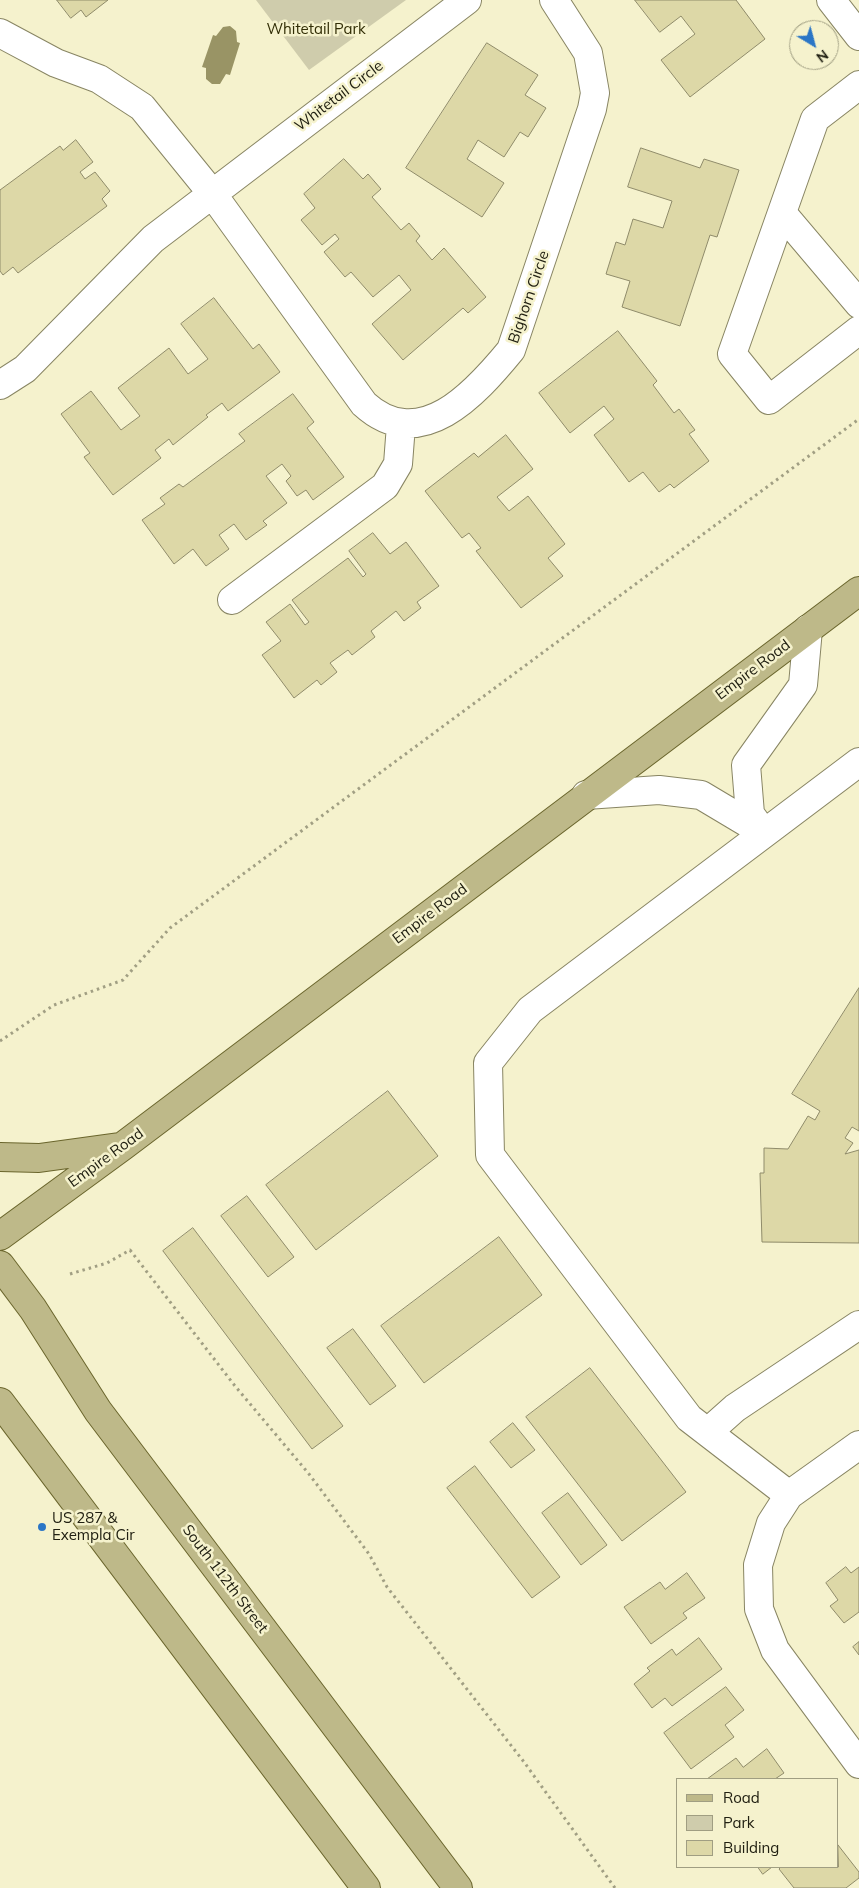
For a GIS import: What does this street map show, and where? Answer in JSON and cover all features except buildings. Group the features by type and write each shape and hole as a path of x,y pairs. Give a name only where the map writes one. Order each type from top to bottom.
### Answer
{"main road":[{"name":"Empire Road","path":"0,1236 123,1146 859,591"},
{"path":"0,1157 39,1158 123,1146"},
{"name":"South 112th Street","path":"0,1265 33,1308 98,1411 458,1888"},
{"path":"0,1402 366,1888"}],"street":[{"name":"Whitetail Circle","path":"0,385 25,369 153,239 211,192 466,0"},
{"name":"Bighorn Circle","path":"211,192 364,404 374,413 401,424 430,422 455,405 490,375 511,350 592,109 595,93 588,53 554,0"},
{"path":"831,0 859,36"},
{"path":"0,33 56,62 99,80 142,107 211,192"},
{"path":"859,85 816,119 732,354 770,400 859,330"},
{"path":"782,214 859,304"},
{"path":"232,600 385,486 398,464 401,424"},
{"path":"763,832 750,814 746,765 803,685 808,629"},
{"path":"789,1495 689,1418 490,1155 488,1063 530,1010 763,832 859,762"},
{"path":"586,795 659,790 702,795 763,832"},
{"path":"708,1432 735,1408 859,1324"},
{"path":"859,1445 789,1495 771,1524 758,1565 759,1609 774,1650 859,1764"}],"path":[{"path":"0,1041 54,1005 123,980 170,928 859,419"},
{"path":"70,1274 107,1264 130,1250 235,1386 309,1474 369,1554 387,1587 524,1762 615,1888"}],"green space":[{"name":"Whitetail Park","path":"256,0 406,0 309,70"}],"shaded area":[{"path":"230,26 236,31 237,42 240,43 230,75 226,74 220,84 212,84 206,79 206,68 202,67 213,35 216,36 223,27"}],"place":[{"name":"US 287 & Exempla Cir","path":"42,1527"}]}
